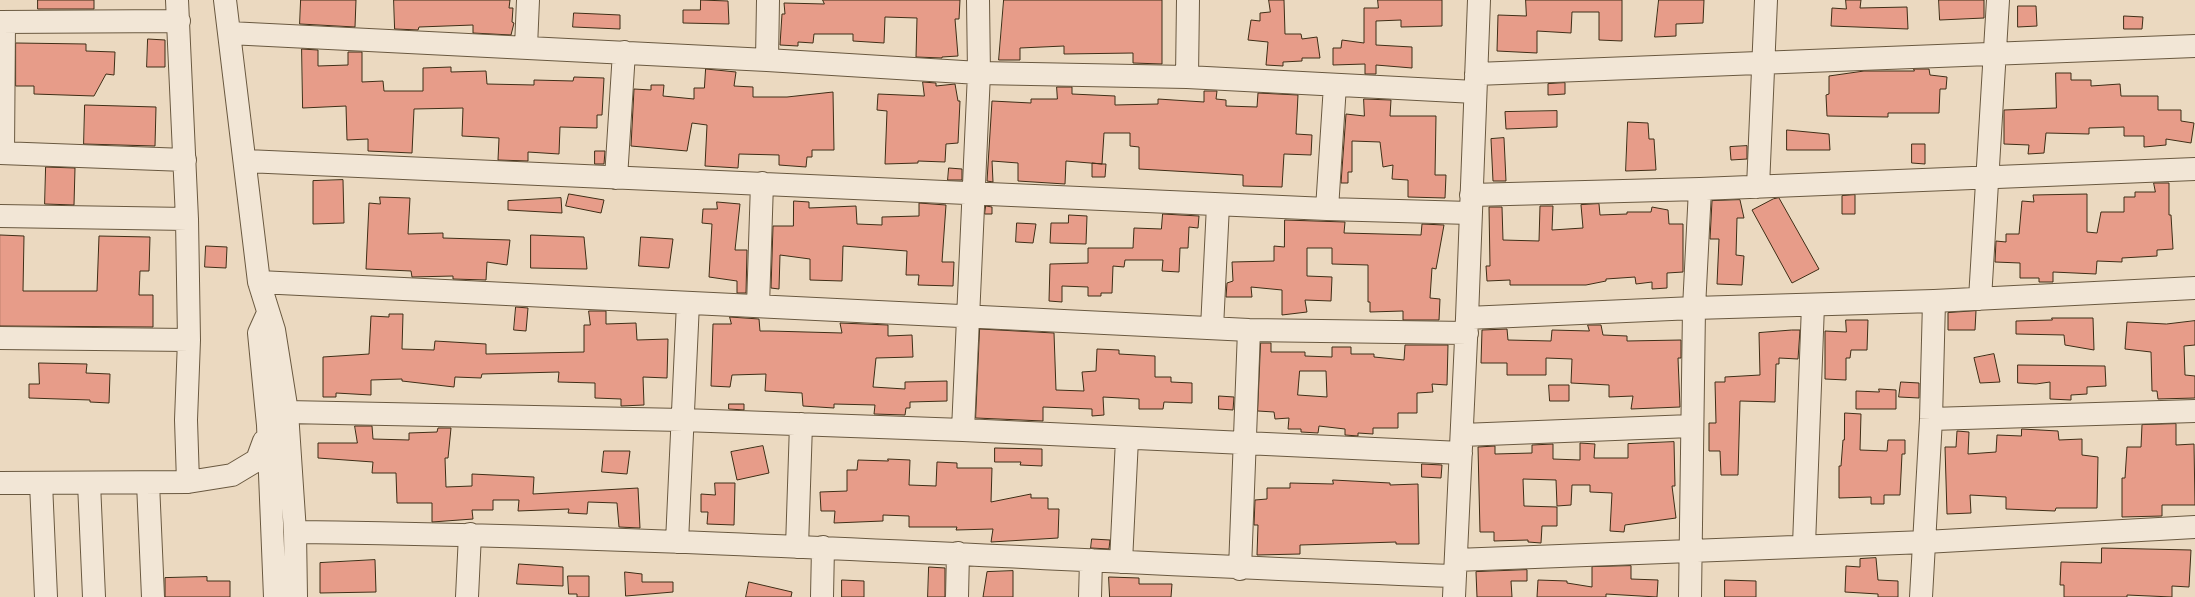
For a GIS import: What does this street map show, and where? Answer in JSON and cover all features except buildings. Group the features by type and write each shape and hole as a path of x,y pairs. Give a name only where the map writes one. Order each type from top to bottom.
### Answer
{"street":[{"path":"177,0 187,219 189,340 186,420 188,482"},
{"path":"225,0 246,161 259,282 274,330 286,412 279,438 275,597"},
{"path":"526,47 528,0"},
{"path":"767,60 768,0"},
{"path":"963,430 979,73 978,0"},
{"path":"1187,77 1188,0"},
{"path":"1455,578 1467,326 1470,204 1479,0"},
{"path":"1758,187 1766,0"},
{"path":"1980,299 1996,54 1998,0"},
{"path":"179,21 2,23 2,153 185,160"},
{"path":"229,33 624,52 979,73 1187,77 1335,85 1476,83 1764,62 2195,46"},
{"path":"616,178 624,52"},
{"path":"1327,209 1335,85"},
{"path":"246,161 1327,209 1470,204 1700,189 2195,169"},
{"path":"758,306 762,183"},
{"path":"1690,597 1691,426 1694,308 1700,189"},
{"path":"1212,328 1218,205"},
{"path":"0,216 187,219"},
{"path":"259,282 1249,330 1467,326 1694,308 1934,301 2195,288"},
{"path":"1921,597 1931,419 1934,301"},
{"path":"677,542 688,303"},
{"path":"1804,545 1813,305"},
{"path":"268,313 259,333 295,532 296,597"},
{"path":"1240,568 1249,330"},
{"path":"0,338 189,340"},
{"path":"1931,419 2195,411"},
{"path":"286,412 683,420 963,430 1245,444 1462,444 1691,426"},
{"path":"797,547 801,424"},
{"path":"0,483 188,482 232,475 257,460 264,441 279,438"},
{"path":"1121,562 1127,439"},
{"path":"41,483 46,597"},
{"path":"88,483 94,597"},
{"path":"148,483 153,597"},
{"path":"295,532 470,534 958,553 1455,578 1690,552 1804,545 1925,542 2195,526"},
{"path":"467,597 470,534"},
{"path":"822,597 823,548"},
{"path":"957,597 958,553"},
{"path":"1090,597 1091,560"}]}
